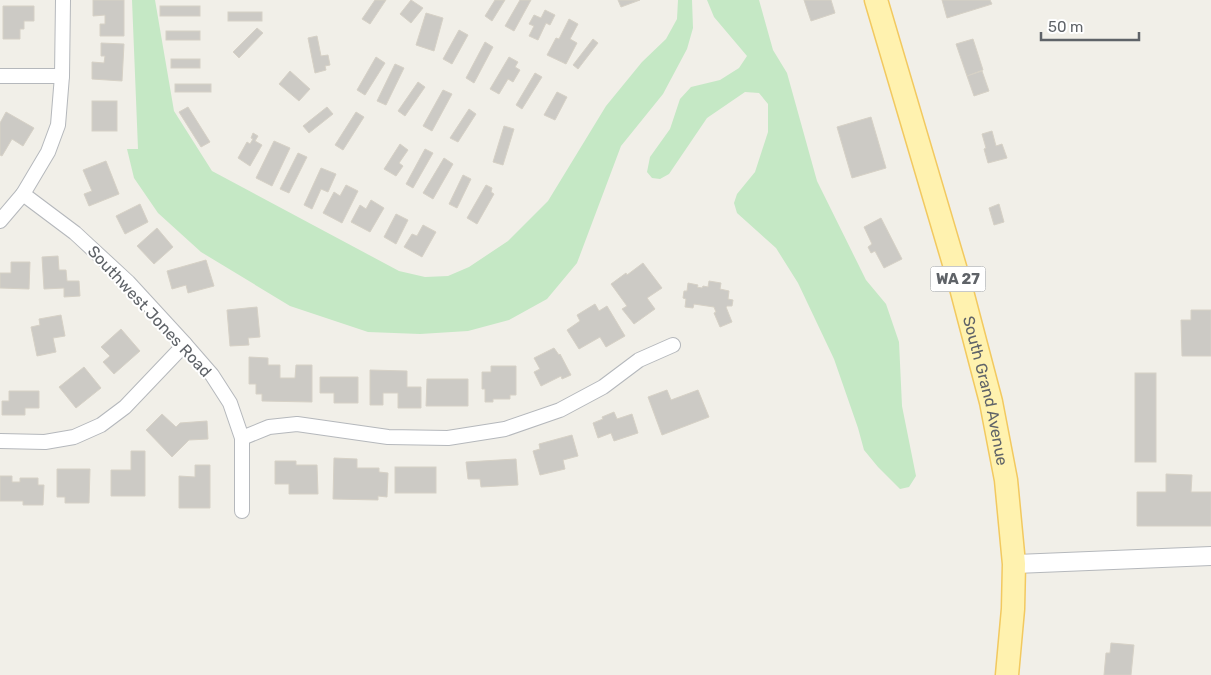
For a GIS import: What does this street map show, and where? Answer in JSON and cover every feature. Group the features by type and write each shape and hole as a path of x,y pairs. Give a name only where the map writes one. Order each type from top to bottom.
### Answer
{"main road":[{"name":"South Grand Avenue","path":"876,0 960,284 990,402 1006,480 1014,564 1013,609 1007,675"}],"street":[{"path":"0,221 23,194 48,152 58,125 62,76 63,0"},
{"path":"0,76 62,76"},
{"name":"Southwest Jones Road","path":"23,194 75,232 128,282 212,375 230,404 242,438 242,511"},
{"path":"0,441 45,442 74,437 101,426 125,407 185,344"},
{"path":"242,438 269,427 297,424 388,436 448,438 505,429 560,410 603,387 639,360 673,345"},
{"path":"1014,564 1211,556"}],"green space":[{"path":"132,0 155,0 174,111 212,171 399,271 425,277 448,276 469,267 508,241 548,201 606,106 642,62 666,39 677,19 678,0 692,0 693,28 687,49 663,94 621,146 577,263 547,299 509,320 468,331 420,334 368,332 290,306 201,252 158,213 134,178 127,149 138,149"},
{"path":"707,0 759,0 773,50 787,73 817,181 866,280 886,304 899,342 902,406 916,476 909,487 900,489 864,450 834,359 798,283 776,248 737,213 734,203 737,194 755,172 768,132 768,104 759,93 745,92 707,118 669,174 660,179 652,178 647,172 650,157 670,129 680,99 691,87 720,80 739,68 747,56 714,17"}],"building":[{"path":"93,0 124,0 124,36 100,36 100,24 105,24 105,15 93,16"},
{"path":"375,0 386,0 370,24 362,19"},
{"path":"411,0 423,8 411,23 400,14"},
{"path":"495,0 505,0 492,21 485,16"},
{"path":"520,0 531,0 514,31 505,26"},
{"path":"618,0 640,0 621,7"},
{"path":"804,0 831,0 835,13 811,21"},
{"path":"942,0 990,0 992,4 947,18"},
{"path":"3,6 34,6 34,21 24,21 24,29 20,29 20,39 3,39"},
{"path":"160,6 200,6 200,16 160,16"},
{"path":"545,10 555,15 550,25 546,23 538,40 529,36 534,26 529,24 534,15 541,18"},
{"path":"228,12 262,12 262,21 228,21"},
{"path":"426,13 443,18 434,51 416,45"},
{"path":"569,19 578,24 570,39 577,43 566,64 547,55 556,38 559,39"},
{"path":"257,28 263,33 239,58 233,52"},
{"path":"459,30 468,35 452,64 443,59"},
{"path":"166,31 200,31 200,40 166,40"},
{"path":"317,36 321,56 328,55 330,65 325,66 326,70 315,73 308,38"},
{"path":"593,39 598,43 578,69 573,65"},
{"path":"973,39 983,70 967,76 956,44"},
{"path":"485,42 493,47 474,83 466,78"},
{"path":"101,43 124,44 122,81 92,79 92,62 104,63 105,56 101,56"},
{"path":"376,57 385,63 365,95 357,90"},
{"path":"509,57 518,62 515,67 520,70 513,82 508,79 499,94 490,89"},
{"path":"171,59 200,59 200,68 171,68"},
{"path":"395,64 404,68 386,105 377,101"},
{"path":"290,71 310,89 299,101 279,84"},
{"path":"982,71 989,91 974,96 967,76"},
{"path":"535,73 542,77 522,109 516,105"},
{"path":"418,82 425,87 405,116 398,111"},
{"path":"175,84 211,84 211,92 175,92"},
{"path":"443,90 452,94 432,131 423,126"},
{"path":"557,92 567,97 555,120 544,115"},
{"path":"92,101 117,101 117,131 92,131"},
{"path":"188,107 210,142 201,147 179,112"},
{"path":"327,107 333,114 309,133 303,126"},
{"path":"469,109 476,114 458,142 450,138"},
{"path":"6,112 34,128 23,146 12,139 2,156 0,155 0,123"},
{"path":"356,112 364,117 343,150 335,145"},
{"path":"871,117 886,168 852,178 837,127"},
{"path":"504,126 514,129 503,165 493,162"},
{"path":"992,131 996,146 1002,144 1007,158 988,163 982,134"},
{"path":"253,133 258,136 255,141 262,145 250,166 238,158 247,142 250,144 253,139 251,138"},
{"path":"274,141 290,148 272,186 256,178"},
{"path":"400,144 408,150 399,163 403,166 396,176 384,169"},
{"path":"425,149 433,153 413,188 406,184"},
{"path":"298,153 307,157 289,193 280,189"},
{"path":"444,158 453,164 433,199 423,193"},
{"path":"106,161 119,194 89,206 84,194 92,191 83,170"},
{"path":"321,168 336,174 328,192 321,189 312,209 304,205"},
{"path":"463,175 471,179 457,208 449,204"},
{"path":"346,185 358,191 342,223 323,213 334,192 340,196"},
{"path":"486,185 492,188 491,192 494,194 477,224 467,218"},
{"path":"371,200 384,208 370,232 351,222 360,205 366,209"},
{"path":"140,204 148,222 125,234 116,216"},
{"path":"999,204 1004,222 994,225 989,208"},
{"path":"396,214 408,220 396,244 384,237"},
{"path":"881,218 902,259 884,268 875,251 871,253 868,247 872,244 864,227"},
{"path":"423,225 436,232 422,257 404,247 412,234 417,236"},
{"path":"157,228 173,247 154,264 137,246"},
{"path":"58,256 59,270 66,270 67,281 79,281 80,296 64,297 64,288 44,289 42,257"},
{"path":"206,260 214,286 188,293 186,285 172,289 167,271"},
{"path":"11,262 30,262 29,289 0,288 0,273 11,273"},
{"path":"643,263 662,288 647,298 655,309 634,324 622,309 627,306 611,284"},
{"path":"709,281 721,283 720,289 729,291 728,299 733,300 732,306 726,307 732,322 720,327 714,313 716,312 714,307 694,304 693,308 685,307 686,299 683,298 684,291 687,291 688,283 702,288 703,286 708,287"},
{"path":"595,304 599,311 607,306 625,336 606,347 600,337 579,349 567,330 580,321 577,315"},
{"path":"257,307 260,337 248,338 249,345 230,346 227,310"},
{"path":"1191,310 1211,310 1211,356 1182,356 1181,320 1191,320"},
{"path":"61,315 65,336 53,338 56,352 37,356 31,327 40,325 39,319"},
{"path":"121,329 140,351 114,374 103,362 110,356 101,347"},
{"path":"554,348 560,354 571,375 562,379 561,376 541,386 534,372 540,369 534,358"},
{"path":"249,357 268,358 268,365 280,365 280,378 295,378 296,365 312,365 312,402 262,401 262,394 256,394 256,384 249,384"},
{"path":"491,366 516,366 516,395 510,395 510,399 493,399 493,402 485,402 485,389 482,389 482,372 491,372"},
{"path":"84,367 101,388 76,408 59,387"},
{"path":"370,370 407,371 407,387 421,387 421,408 398,408 398,393 383,393 383,405 370,405"},
{"path":"1135,373 1156,373 1156,462 1135,462"},
{"path":"320,377 358,377 358,403 334,403 334,393 320,393"},
{"path":"427,379 468,379 468,406 426,406"},
{"path":"667,390 671,400 698,390 709,417 662,435 648,397"},
{"path":"9,391 39,391 39,408 25,408 25,415 2,415 2,401 9,401"},
{"path":"614,412 617,419 632,414 638,433 614,441 611,433 598,438 593,423"},
{"path":"162,414 176,427 180,423 207,421 208,439 189,440 172,457 146,430"},
{"path":"572,435 578,456 563,460 565,469 540,475 533,451 540,449 539,444"},
{"path":"131,451 145,451 145,496 111,496 111,470 131,470"},
{"path":"334,458 357,459 357,468 379,468 379,472 388,473 387,497 378,496 378,500 333,499"},
{"path":"516,459 518,485 481,487 480,479 468,479 466,462"},
{"path":"275,461 296,461 296,465 317,465 318,494 289,494 289,484 275,484"},
{"path":"195,465 210,465 210,508 179,508 179,476 195,477"},
{"path":"395,467 436,467 436,493 395,493"},
{"path":"57,469 90,469 89,503 65,503 65,497 57,497"},
{"path":"1166,474 1192,475 1191,492 1211,492 1211,526 1137,526 1137,492 1166,492"},
{"path":"0,476 12,476 12,482 20,482 20,478 38,478 38,485 44,485 43,505 23,505 23,501 0,501"},
{"path":"1111,643 1134,645 1131,675 1104,675 1106,653 1110,653"}]}
